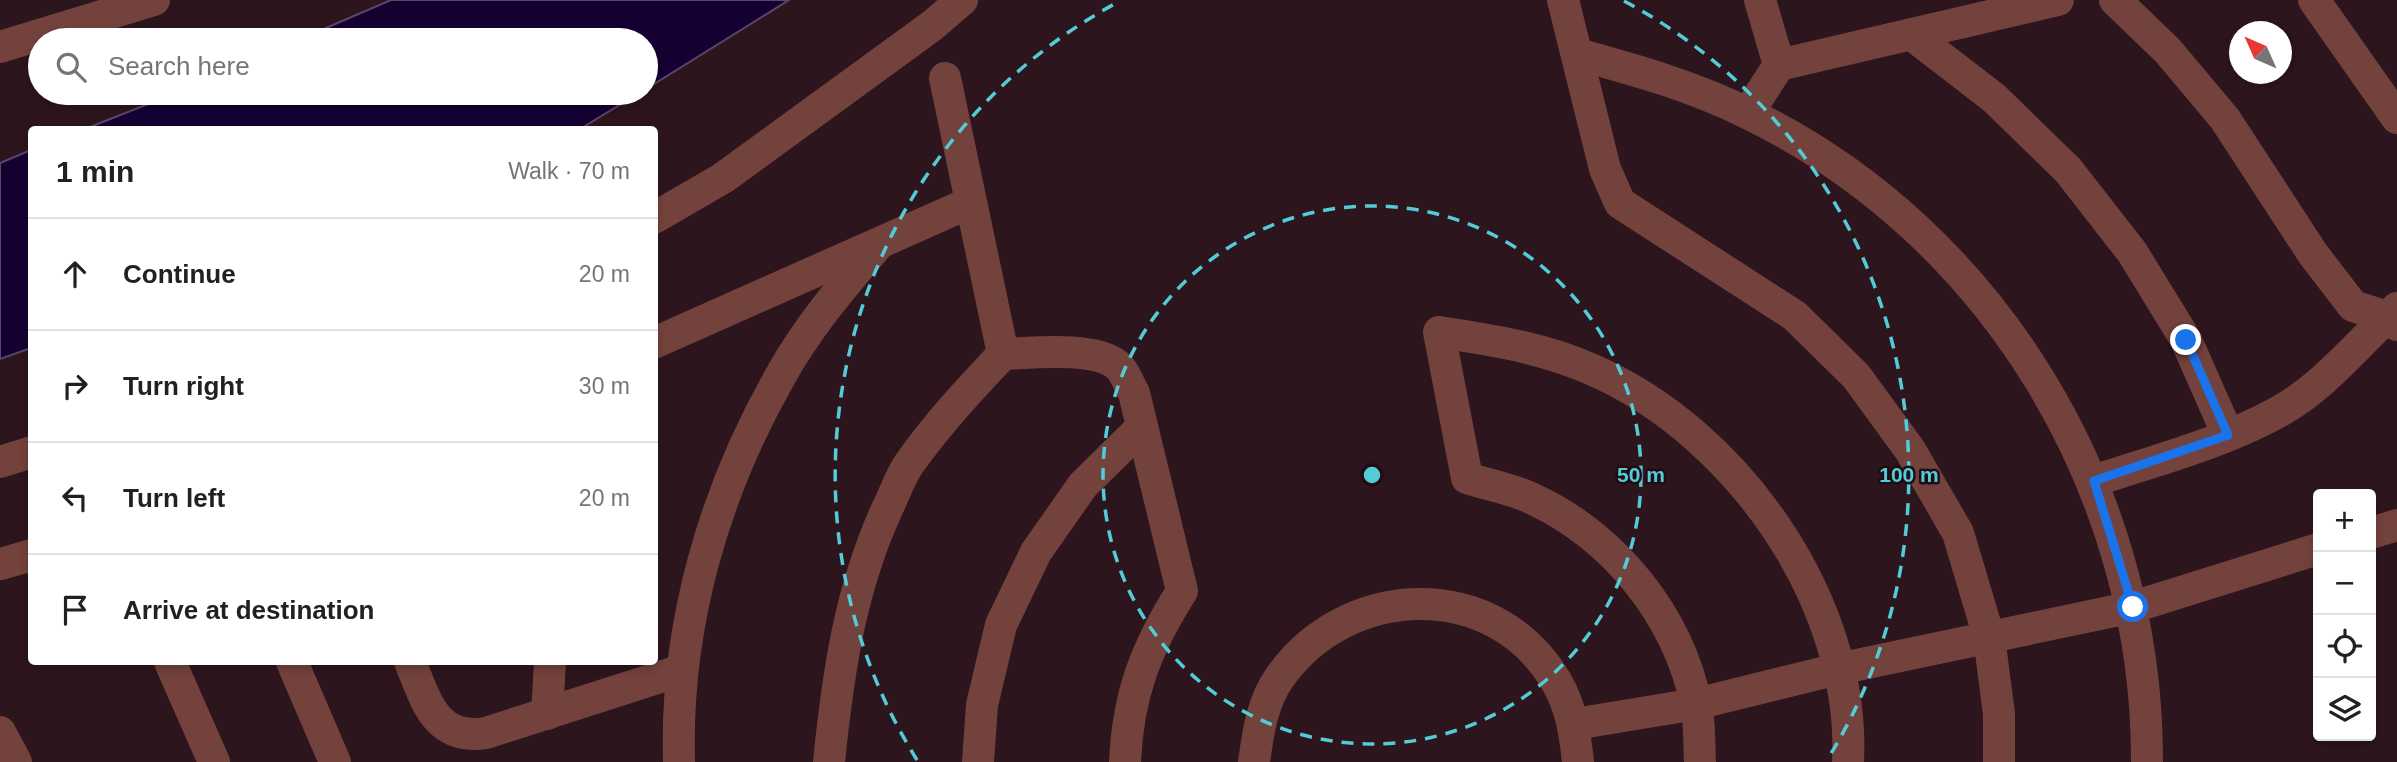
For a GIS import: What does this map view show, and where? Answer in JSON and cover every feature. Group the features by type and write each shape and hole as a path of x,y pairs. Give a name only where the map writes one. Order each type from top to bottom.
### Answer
{"street":[{"path":"62,28 154,0"},
{"path":"658,216 723,178 933,25 962,0"},
{"path":"1563,0 1605,169 1620,203 1795,316 1856,376 1910,450 1958,533 1989,637 1999,714 1999,762"},
{"path":"1760,0 1779,65"},
{"path":"1748,113 1779,65 2058,0"},
{"path":"2115,0 2168,51 2225,119 2313,254 2353,306 2394,317"},
{"path":"2314,0 2397,118"},
{"path":"1912,34 1994,97 2076,180 2132,252 2186,340 2228,435"},
{"path":"0,47 28,38"},
{"path":"1577,54 1665,79 1748,113 1837,165 1918,229 1989,304 2048,389 2094,481 2133,607 2147,707 2147,762"},
{"path":"945,78 969,203 1003,354"},
{"path":"658,341 876,247 969,203"},
{"path":"678,762 682,670 695,592 709,541 745,443 796,351 825,307 876,247"},
{"path":"2094,481 2228,435 2281,411 2306,393 2394,317"},
{"path":"1700,762 1696,704 1675,639 1639,581 1591,533 1532,498 1467,478 1439,332 1518,344 1594,370 1663,409 1714,452 1775,523 1814,593 1838,669 1849,747 1848,762"},
{"path":"829,762 838,669 853,601 875,536 908,466 957,402 1003,354 1064,352 1100,358 1118,365 1134,393 1182,591 1156,633 1137,679 1127,727 1125,762"},
{"path":"978,762 982,705 1001,625 1036,552 1083,485 1141,428"},
{"path":"0,462 28,454"},
{"path":"2376,531 2397,525"},
{"path":"1574,724 1696,704 1838,669 2133,607 2313,551"},
{"path":"0,564 28,556"},
{"path":"1254,762 1259,721 1279,678 1310,642 1349,617 1395,604 1442,604 1487,618 1526,644 1556,681 1574,724 1578,762"},
{"path":"171,665 214,762"},
{"path":"293,665 335,762"},
{"path":"411,665 436,719 454,731 468,736 486,733 682,670"},
{"path":"547,714 551,665"},
{"path":"0,732 16,762"}],"shaded area":[{"path":"391,0 789,0 658,82 658,28 326,28"},
{"path":"146,105 619,105 585,126 93,126"},
{"path":"28,151 28,349 0,359 0,163"}],"route":[{"path":"2133,607 2094,481 2228,435 2186,340"}]}
